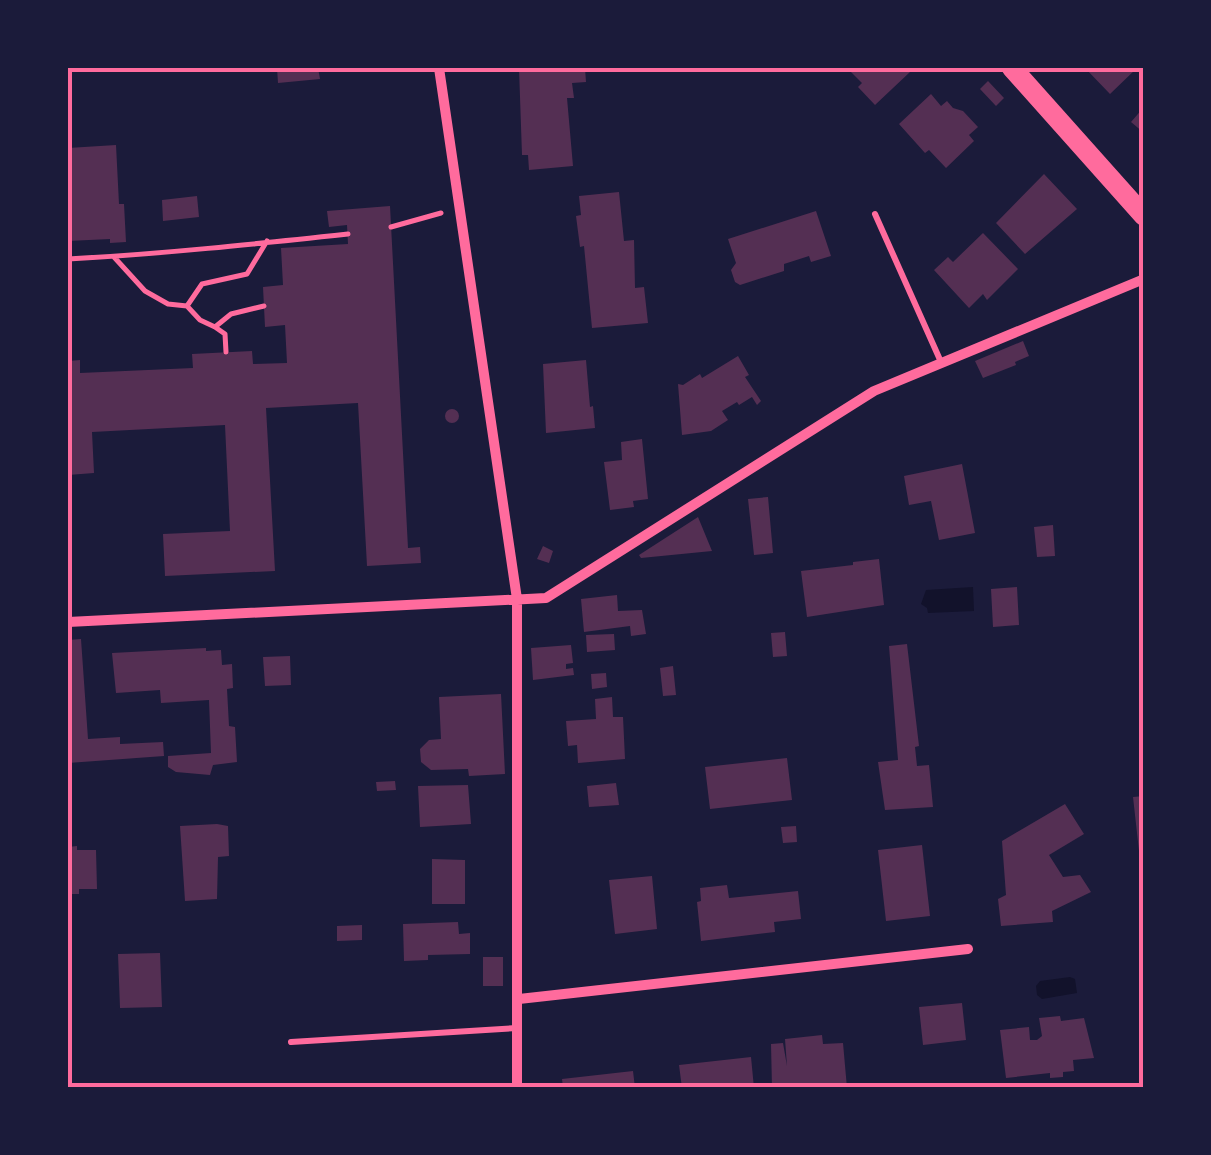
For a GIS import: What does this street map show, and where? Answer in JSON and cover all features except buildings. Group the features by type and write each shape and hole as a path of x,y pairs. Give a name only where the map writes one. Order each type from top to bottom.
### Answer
{"main road":[{"path":"1012,68 1144,216"}],"street":[{"path":"439,68 516,599 520,999 517,1088"},
{"path":"68,622 546,598 874,391 1144,280"},
{"path":"520,999 968,949"}],"lane":[{"path":"875,214 942,363"},
{"path":"291,1042 519,1028"}],"path":[{"path":"391,226 461,208"},
{"path":"68,260 348,234"},
{"path":"187,306 202,284 248,274 267,241"},
{"path":"114,257 145,291 168,304 187,306 200,320 216,326 225,334 226,352"},
{"path":"216,326 232,314 264,306"}],"shaded area":[{"path":"973,587 974,611 928,613 921,604 926,590"},
{"path":"1075,979 1077,993 1042,999 1037,995 1040,981"}]}
